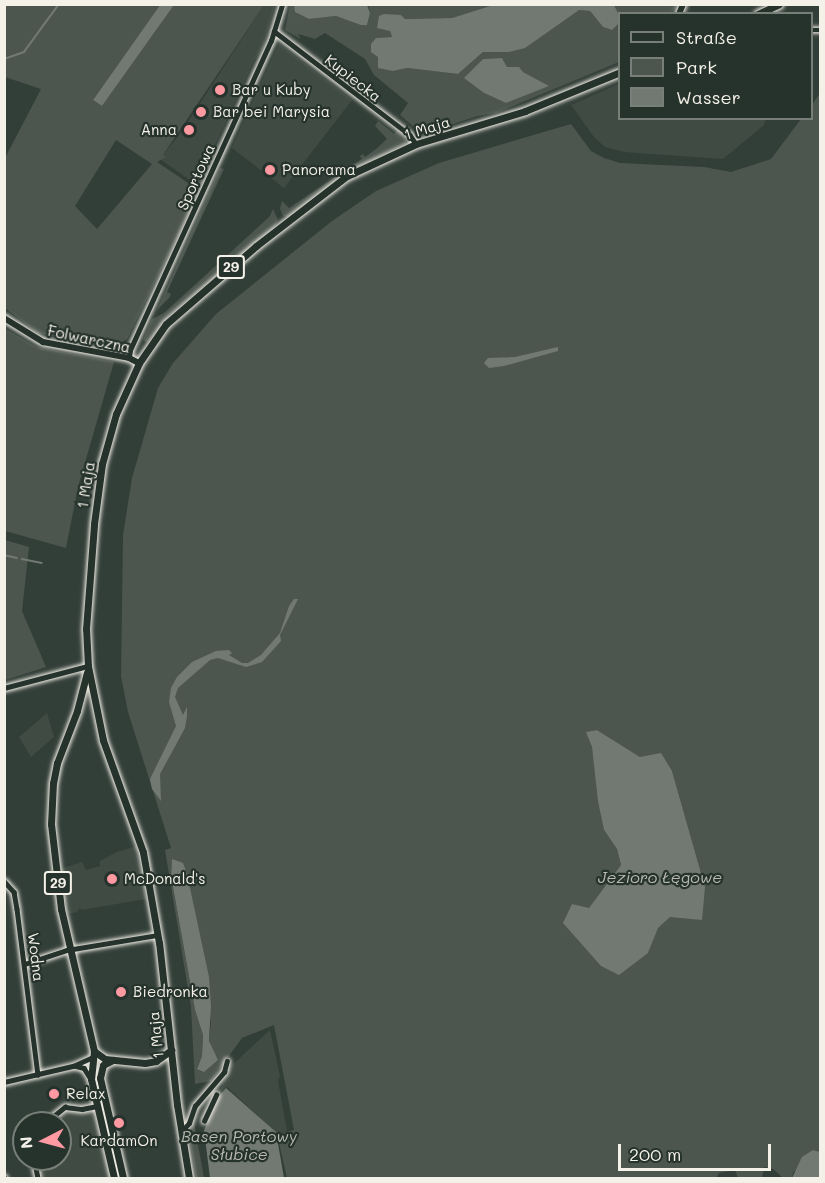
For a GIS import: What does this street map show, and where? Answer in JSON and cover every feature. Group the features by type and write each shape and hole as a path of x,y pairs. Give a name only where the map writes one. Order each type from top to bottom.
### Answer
{"main road":[{"path":"762,12 779,4"},
{"name":"1 Maja","path":"189,1179 181,1132 158,935 143,852 95,710 88,666 88,586 102,464 116,414 139,363 156,337 176,313 347,176 416,144 525,111 618,73"},
{"name":"29","path":"88,666 77,711 57,763 51,804 53,851 69,950 93,1054 91,1079 114,1179"},
{"path":"77,711 87,706 95,710"},
{"path":"93,1054 112,1060 150,1063 161,1059 171,1050"},
{"path":"112,1060 103,1065 100,1078 123,1179"}],"street":[{"name":"Sportowa","path":"129,358 130,350 274,31 282,4"},
{"name":"Kupiecka","path":"274,31 410,135 416,144"},
{"name":"Folwarczna","path":"4,318 43,342 129,358 139,363"},
{"path":"4,688 88,666"},
{"name":"Wodna","path":"4,881 14,892 38,1075"},
{"path":"25,964 69,950 158,935"},
{"path":"73,1066 93,1054"},
{"path":"181,1132 189,1123 195,1106 224,1072 227,1061"},
{"path":"4,1082 81,1065 91,1079"},
{"path":"204,1121 216,1095"},
{"path":"59,1111 64,1107 82,1109 97,1106"}],"shaded area":[{"path":"264,5 275,5 263,47 254,60 206,164 209,166 201,188 160,159 182,131"},
{"path":"279,44 352,100 284,188 232,148"},
{"path":"618,84 618,120 766,120 764,125 723,159 624,152 605,147 594,137 571,105"},
{"path":"47,713 54,737 31,757 19,737"},
{"path":"136,846 146,899 81,910 80,908 77,912 67,914 60,869 82,862 86,870 100,866 100,861"},
{"path":"270,1030 280,1076 278,1081 287,1131 277,1134 227,1087 217,1097 230,1067"},
{"path":"94,1110 110,1178 40,1178 39,1171 72,1171 72,1111 62,1111"}],"green space":[{"path":"5,5 160,5 93,100 102,106 174,5 264,5 163,155 166,157 157,162 200,191 127,339 113,347 38,333 5,308 4,160 41,89 5,77","holes":["116,140 152,164 97,229 75,206"]},
{"path":"290,5 294,5 296,12 309,19 336,16 367,25 370,13 368,5 493,5 452,18 405,19 401,15 390,31 392,37 376,38 378,57 393,71 407,68 458,74 483,52 509,52 579,10 590,11 603,27 612,30 618,23 618,62 496,113 477,116 425,133 420,132 400,115 408,103 374,75 365,59 325,33 315,39 298,34 301,39 285,30","holes":["502,58 507,67 523,72 548,86 506,103 484,93 465,78 483,59"]},
{"path":"614,5 677,5 672,12 618,13"},
{"path":"820,93 820,1152 813,1150 793,1173 792,1178 783,1178 773,1169 764,1167 762,1178 738,1178 735,1170 719,1173 716,1178 287,1178 277,1134 294,1130 274,1025 242,1038 211,1081 195,1084 191,1007 165,850 171,848 128,712 121,676 123,535 132,478 158,388 173,363 216,314 332,221 376,191 439,163 571,124 591,151 620,163 704,167 731,172 771,159 800,120 813,120 813,104","holes":["597,730 640,757 672,771 705,887 658,927 648,953 572,904 589,909 621,865 617,849 604,830 592,747 587,732","172,859 211,1021 209,1041 217,1060 197,1068 202,1056 203,1035 195,1010 171,876"]},
{"path":"378,121 394,134 398,129 407,137 406,143 353,169 288,217 283,216 280,209 282,201 289,208 362,159 360,156 363,154 365,157 387,139 375,126"},
{"path":"220,168 224,169 167,292 171,294 157,310"},
{"path":"273,209 278,220 274,228 170,314 147,343 143,340 152,319 164,313 270,216"},
{"path":"4,328 37,347 114,362 78,487 66,548 5,531"},
{"path":"5,540 29,547 22,611 46,667 5,680"},
{"path":"193,1117 204,1178 196,1178 190,1140"}],"water":[{"path":"160,5 174,5 102,106 93,100"},
{"path":"294,5 367,5 370,13 367,25 361,25 336,16 309,19 295,12"},
{"path":"493,5 614,5 618,13 618,24 612,30 603,27 590,11 579,10 525,48 509,52 483,52 458,74 407,68 393,71 378,68 378,57 371,52 371,44 376,38 392,37 390,31 377,28 379,16 401,15 405,19 452,18"},
{"path":"502,58 507,67 519,67 523,72 549,86 506,103 484,93 464,78 483,59"},
{"path":"558,347 558,351 504,366 489,368 484,363 488,358 515,357"},
{"path":"294,599 298,599 280,635 281,641 262,662 246,667 218,658 210,660 178,688 175,697 183,715 187,707 187,716 185,728 160,774 161,801 152,789 150,779 176,726 169,702 171,688 177,677 192,662 216,651 229,650 232,653 229,655 242,663 248,663 261,655 280,633 289,606"},
{"name":"Jezioro Łęgowe","path":"597,730 640,757 661,753 672,771 705,887 702,920 670,917 658,928 648,953 619,975 601,966 563,923 572,904 589,908 621,865 617,849 604,830 598,801 592,747 586,732"},
{"path":"172,859 183,863 187,874 209,977 211,1006 209,1041 218,1060 204,1072 197,1069 202,1056 203,1035 195,1010 171,876"},
{"name":"Basen Portowy Słubice","path":"226,1088 276,1132 284,1178 210,1178 204,1130 218,1097"},
{"path":"813,1150 820,1152 820,1178 792,1178 802,1157"}],"waterway":[{"path":"4,59 24,52 59,4"},
{"path":"4,555 17,558"},
{"path":"22,559 42,563"}],"place":[{"name":"Bar u Kuby","path":"220,90"},
{"name":"Bar bei Marysia","path":"201,112"},
{"name":"Anna","path":"189,130"},
{"name":"Panorama","path":"270,170"},
{"name":"McDonald's","path":"112,879"},
{"name":"Biedronka","path":"121,992"},
{"name":"Relax","path":"54,1094"},
{"name":"KardamOn","path":"119,1123"}]}
